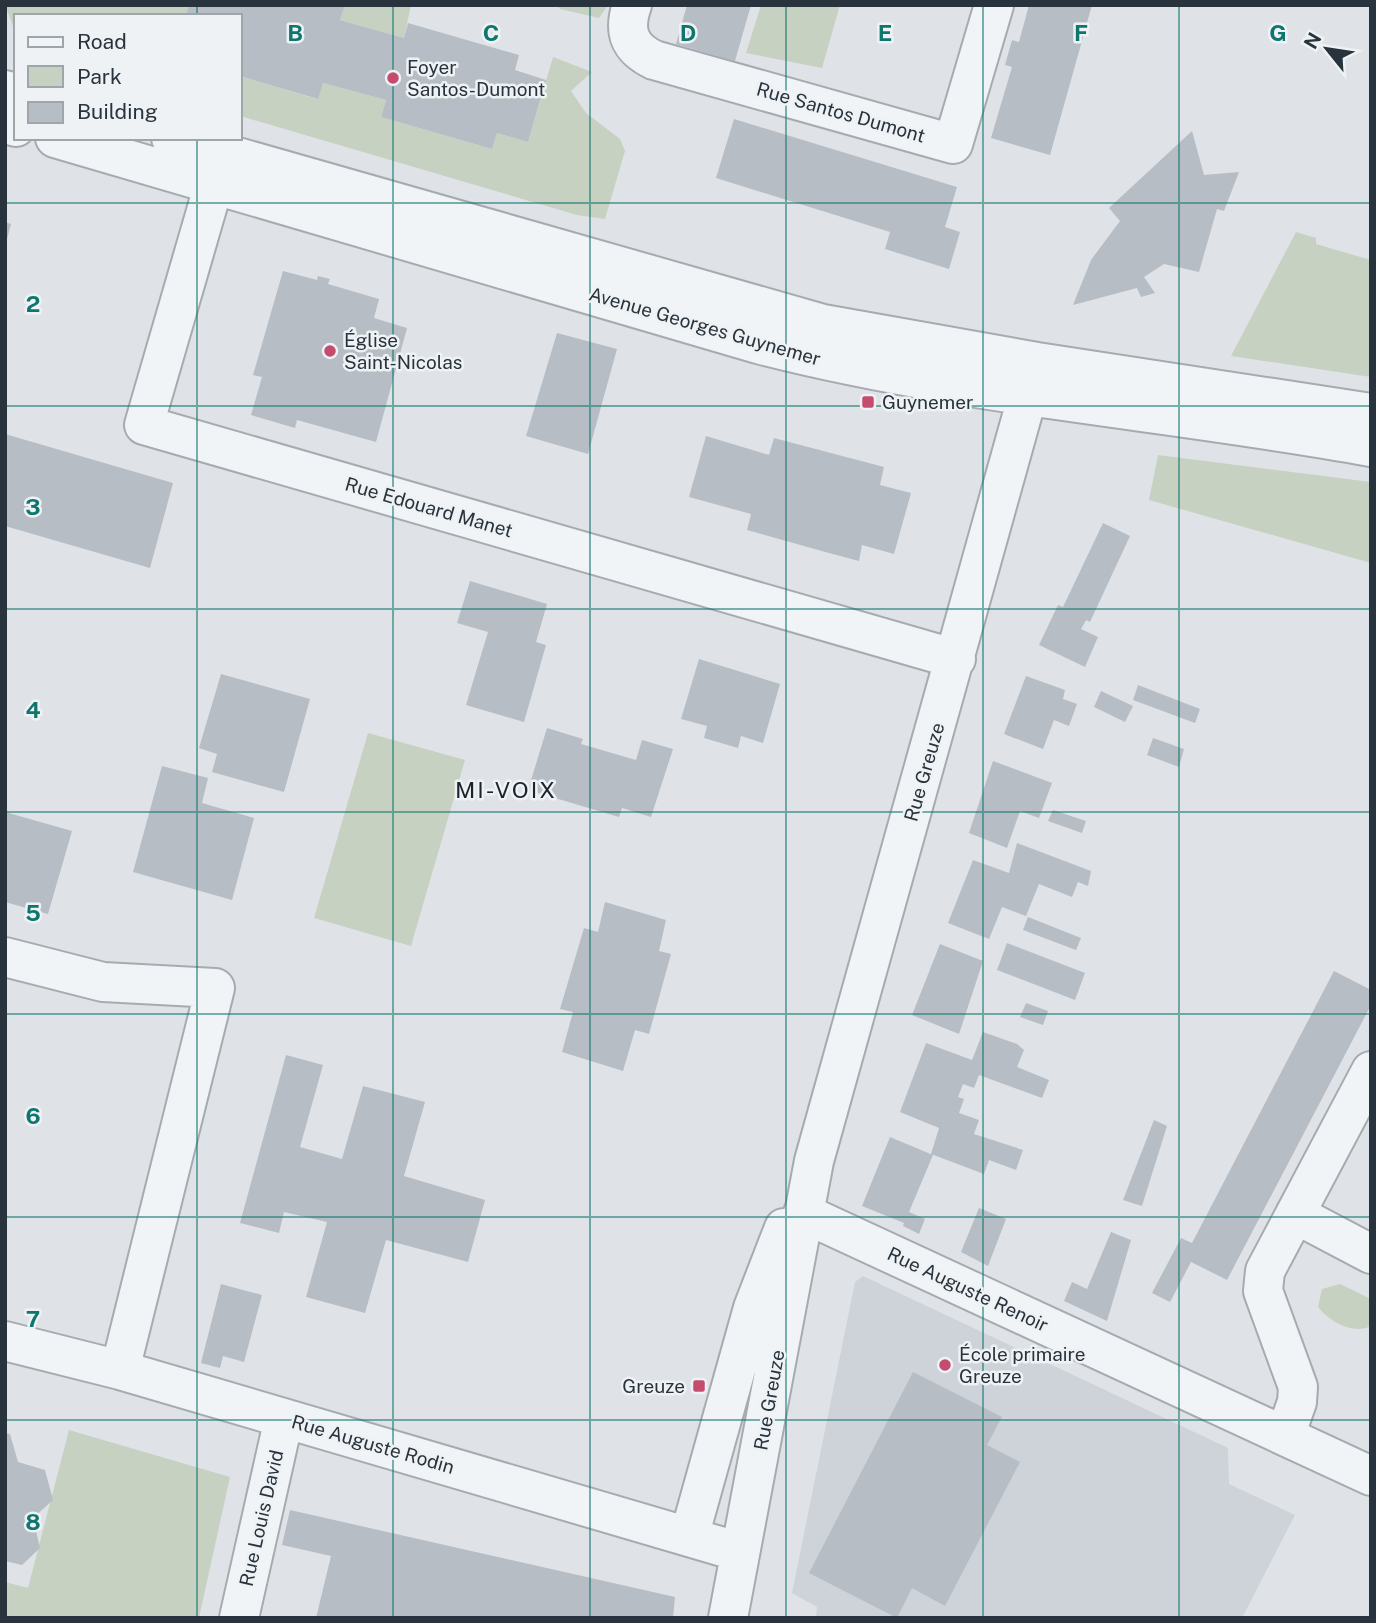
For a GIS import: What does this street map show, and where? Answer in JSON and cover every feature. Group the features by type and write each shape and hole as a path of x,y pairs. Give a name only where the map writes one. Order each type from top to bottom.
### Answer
{"street":[{"name":"Rue Santos Dumont","path":"632,5 626,24 629,40 640,53 654,60 953,144 994,5"},
{"name":"Avenue Georges Guynemer","path":"62,140 758,344 834,363 1032,379 1371,413"},
{"name":"Avenue Georges Guynemer","path":"178,140 791,316 1032,379 1371,447"},
{"name":"Rue Edouard Manet","path":"214,184 144,425 956,659"},
{"name":"Rue Greuze","path":"728,1618 806,1197 1032,379"},
{"path":"5,957 103,982 215,988 120,1370"},
{"path":"1285,1436 1297,1402 1298,1387 1263,1291 1265,1270 1371,1071"},
{"name":"Rue Greuze","path":"689,1536 752,1308 778,1239 806,1197"},
{"name":"Rue Auguste Renoir","path":"806,1197 1285,1436 1371,1476"},
{"path":"1294,1214 1371,1254"},
{"name":"Rue Auguste Rodin","path":"5,1341 120,1370 740,1552"},
{"name":"Rue Louis David","path":"239,1618 284,1418"}],"shaded area":[{"name":"École primaire Greuze","path":"863,1276 1228,1448 1229,1484 1295,1515 1242,1618 816,1618 817,1607 792,1593 855,1282"}],"green space":[{"path":"5,5 189,5 187,14 14,14 14,29"},
{"path":"345,5 411,5 404,38 340,20"},
{"path":"556,5 608,5 599,18 560,9"},
{"path":"761,5 840,5 822,68 746,53"},
{"path":"553,57 592,72 571,91 586,113 620,139 625,151 605,219 577,215 242,117 242,77 317,99 323,83 386,100 381,117 492,149 497,133 528,142"},
{"path":"1296,232 1316,238 1316,244 1371,260 1371,377 1231,356"},
{"path":"1158,455 1371,482 1371,563 1149,500"},
{"path":"368,733 465,760 411,946 314,918"},
{"path":"1340,1284 1371,1299 1369,1327 1355,1329 1341,1325 1318,1307 1322,1289"},
{"path":"69,1430 230,1477 199,1618 5,1618 5,1582 28,1588"}],"building":[{"name":"Foyer Santos-Dumont","path":"189,5 345,5 340,20 404,38 408,23 519,55 515,70 546,80 528,142 497,133 492,149 381,117 386,100 323,83 318,99 242,77 242,14 187,14"},
{"path":"687,5 751,5 735,61 676,44"},
{"path":"1029,5 1092,5 1050,155 991,138 1012,67 1005,65 1012,40 1019,42"},
{"path":"734,119 957,187 945,227 960,232 949,269 885,249 890,232 716,178"},
{"path":"1192,131 1204,175 1239,172 1224,211 1217,209 1199,272 1164,264 1144,277 1155,293 1141,297 1137,288 1073,305 1091,260 1120,221 1109,208"},
{"path":"5,222 11,224 6,243 5,243"},
{"name":"Église Saint-Nicolas","path":"283,271 317,280 318,276 330,279 328,284 379,299 374,318 407,328 376,442 297,420 295,428 251,415 262,377 253,375"},
{"path":"557,333 617,349 588,454 526,436"},
{"path":"5,434 173,483 150,568 5,526"},
{"path":"706,436 769,455 774,438 884,467 880,485 911,493 894,554 862,545 859,561 829,553 747,530 751,514 689,497"},
{"path":"1103,523 1130,536 1090,622 1086,620 1081,629 1098,637 1085,667 1039,645 1058,605 1063,607"},
{"path":"470,581 547,604 536,642 546,645 524,722 466,705 488,632 457,623"},
{"path":"699,659 780,684 763,743 741,736 738,748 704,738 707,726 681,719"},
{"path":"221,674 310,699 284,792 212,772 217,754 199,748"},
{"path":"1026,676 1065,690 1063,699 1077,704 1069,726 1054,720 1043,749 1004,734"},
{"path":"1138,685 1200,709 1195,723 1133,700"},
{"path":"1101,691 1133,706 1125,722 1094,707"},
{"path":"547,728 583,739 581,744 636,760 642,740 673,749 651,817 622,808 619,817 528,790"},
{"path":"1153,738 1184,749 1179,767 1147,755"},
{"path":"993,761 1052,783 1039,818 1020,811 1007,848 969,833"},
{"path":"162,766 208,778 202,803 254,818 232,900 133,872"},
{"path":"1053,810 1086,821 1082,833 1048,821"},
{"path":"5,812 72,831 48,914 5,902"},
{"path":"1017,843 1091,871 1088,886 1078,882 1072,897 1039,884 1026,916 1002,907 989,939 948,923 973,860 1009,873"},
{"path":"605,902 666,920 659,951 671,954 649,1034 635,1030 623,1071 562,1052 573,1012 560,1009 584,928 598,932"},
{"path":"1028,917 1081,938 1076,950 1023,930"},
{"path":"1007,943 1085,973 1075,1000 997,970"},
{"path":"940,944 983,961 959,1034 912,1015"},
{"path":"1334,971 1371,990 1371,1005 1227,1280 1191,1262 1170,1302 1152,1293 1181,1238 1192,1243"},
{"path":"1026,1003 1048,1011 1043,1025 1020,1017"},
{"path":"983,1032 1017,1044 1024,1050 1017,1067 1049,1080 1042,1098 979,1075 974,1088 963,1084 958,1097 964,1099 959,1113 979,1120 974,1134 1023,1150 1016,1170 989,1160 984,1174 931,1154 939,1128 900,1112 926,1043 972,1060"},
{"path":"286,1055 323,1065 300,1147 342,1159 363,1086 425,1102 404,1176 485,1200 468,1262 386,1240 365,1313 306,1297 327,1222 284,1212 279,1233 240,1223"},
{"path":"1154,1120 1167,1126 1142,1206 1123,1200"},
{"path":"890,1137 933,1155 909,1212 925,1219 919,1234 903,1226 904,1223 862,1206"},
{"path":"979,1208 1006,1219 988,1266 961,1252"},
{"path":"1111,1232 1131,1240 1107,1321 1064,1301 1072,1282 1087,1289"},
{"path":"221,1284 262,1295 244,1362 223,1356 220,1368 201,1363"},
{"path":"913,1372 1002,1417 987,1445 1020,1462 945,1606 912,1588 897,1618 809,1573"},
{"path":"5,1433 10,1434 18,1462 45,1470 53,1500 33,1518 40,1548 22,1565 5,1561"},
{"path":"290,1510 675,1597 673,1618 316,1618 331,1556 282,1545"}],"place":[{"name":"Foyer Santos-Dumont","path":"393,78"},
{"name":"Église Saint-Nicolas","path":"330,351"},
{"name":"Guynemer","path":"868,402"},
{"name":"École primaire Greuze","path":"945,1365"},
{"name":"Greuze","path":"699,1386"}],"district":[{"name":"MI-VOIX","path":"506,789"}]}
